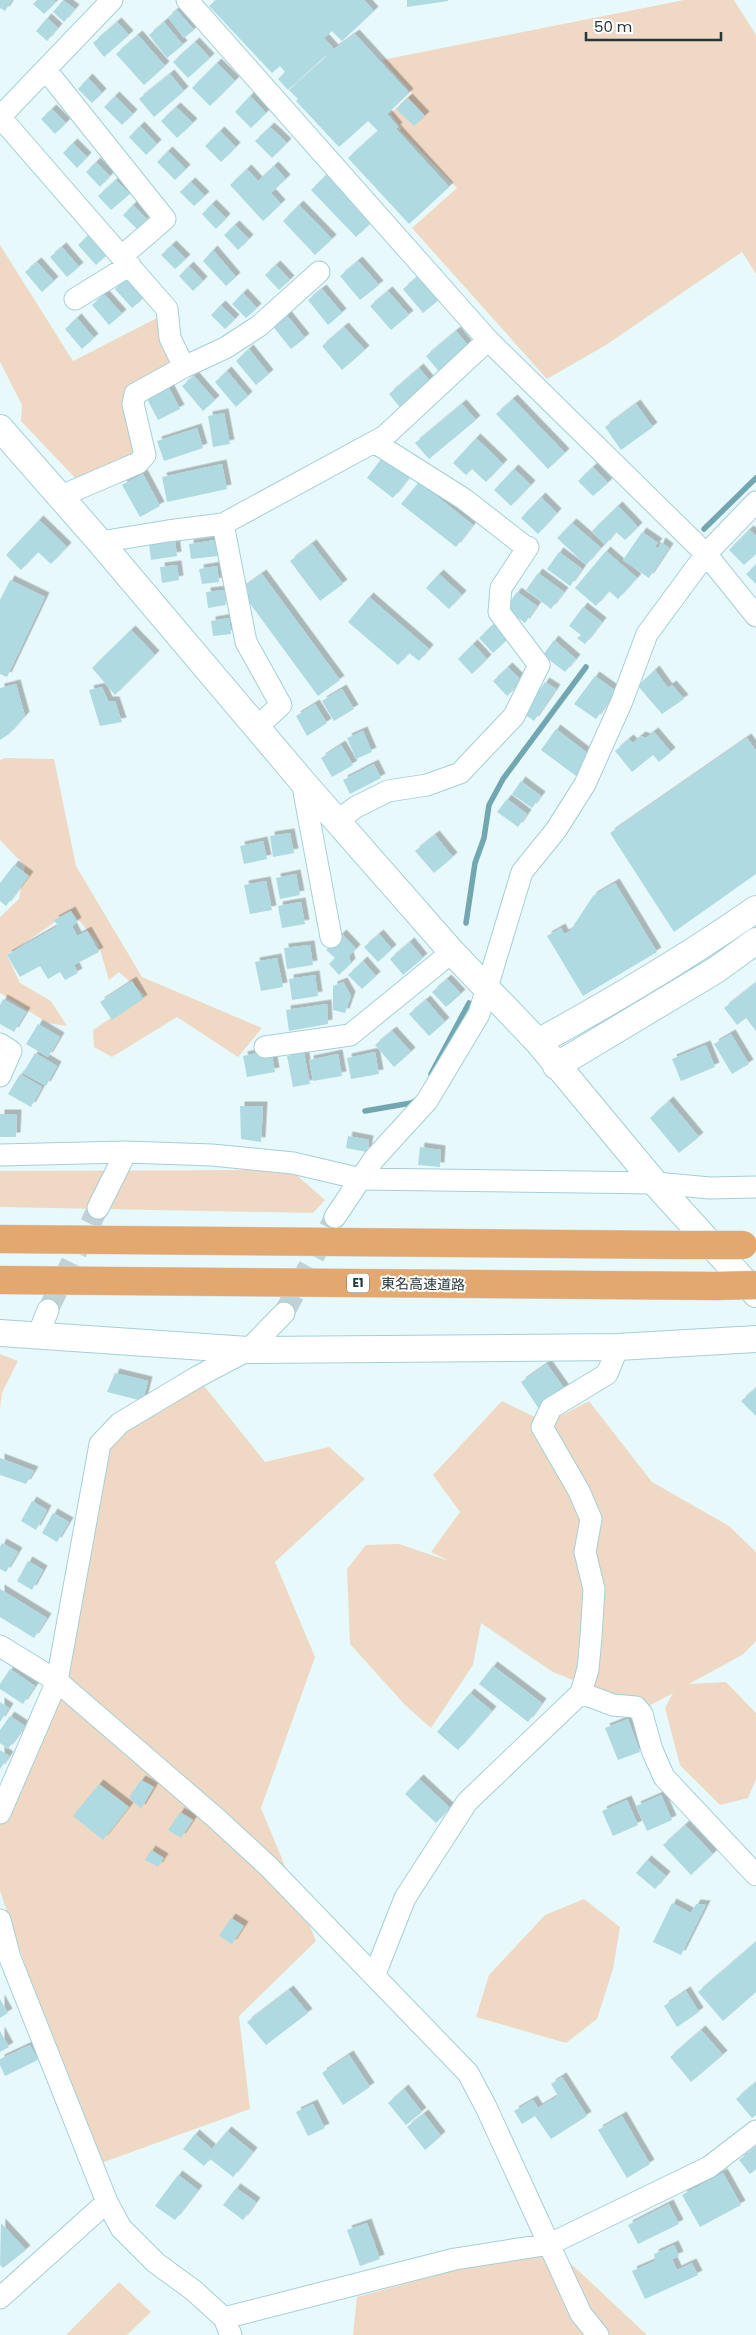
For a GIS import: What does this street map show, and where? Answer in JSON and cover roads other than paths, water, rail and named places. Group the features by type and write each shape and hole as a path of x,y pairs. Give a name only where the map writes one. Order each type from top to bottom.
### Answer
{"highway":[{"path":"0,1239 749,1245"},
{"name":"東名高速道路","path":"0,1280 756,1286"}],"street":[{"path":"112,0 0,117 167,309 170,338 184,366"},
{"path":"187,0 488,340 706,554 756,616"},
{"path":"46,70 165,219 126,261 75,299"},
{"path":"60,497 138,464 145,455 133,404 135,394 184,366 225,348 259,326 319,272"},
{"path":"100,542 223,524 385,436 488,340"},
{"path":"0,428 100,542 302,781 452,952 538,1042 556,1066 656,1183 756,1294"},
{"path":"338,821 356,807 388,791 427,785 460,773 514,716 539,665 500,612 501,588 528,548 464,499 374,442"},
{"path":"335,1217 374,1159 427,1101 480,1014 522,872 556,830 584,784 622,701 648,634 706,554 756,502"},
{"path":"223,524 246,642 281,706 257,726"},
{"path":"302,781 331,937"},
{"path":"538,1042 642,984 697,950 756,909"},
{"path":"556,1066 716,970 756,941"},
{"path":"265,1047 350,1035 452,952"},
{"path":"0,1044 11,1051 0,1076"},
{"path":"98,1208 126,1152"},
{"path":"0,1155 126,1152 212,1156 293,1163 362,1179 656,1183 710,1188 756,1187"},
{"path":"38,1335 48,1310"},
{"path":"0,1812 57,1681 100,1444 120,1423 197,1377 248,1350 284,1313"},
{"path":"0,1333 248,1350 618,1348 756,1339"},
{"path":"375,1974 405,1898 467,1802 582,1693 588,1669 594,1589 585,1552 591,1519 579,1491 542,1427 551,1408 607,1374 618,1348"},
{"path":"0,1646 57,1681 217,1819 269,1867 375,1974 468,2073 486,2107 550,2244 580,2314 598,2335"},
{"path":"582,1693 613,1705 636,1707 642,1714 652,1750 664,1777 756,1875"},
{"path":"1,1924 10,1958 107,2202 121,2228 156,2263 193,2290 227,2326 455,2259 550,2244 643,2197 709,2167 756,2131"},
{"path":"0,2298 107,2202"}],"waterway":[{"path":"704,529 756,478"},
{"path":"466,923 475,863 484,838 489,805 503,779 586,667"},
{"path":"431,1074 469,1003"},
{"path":"365,1111 415,1101"}],"tunnel":[{"path":"48,1310 98,1208"},
{"path":"284,1313 335,1217"}]}
